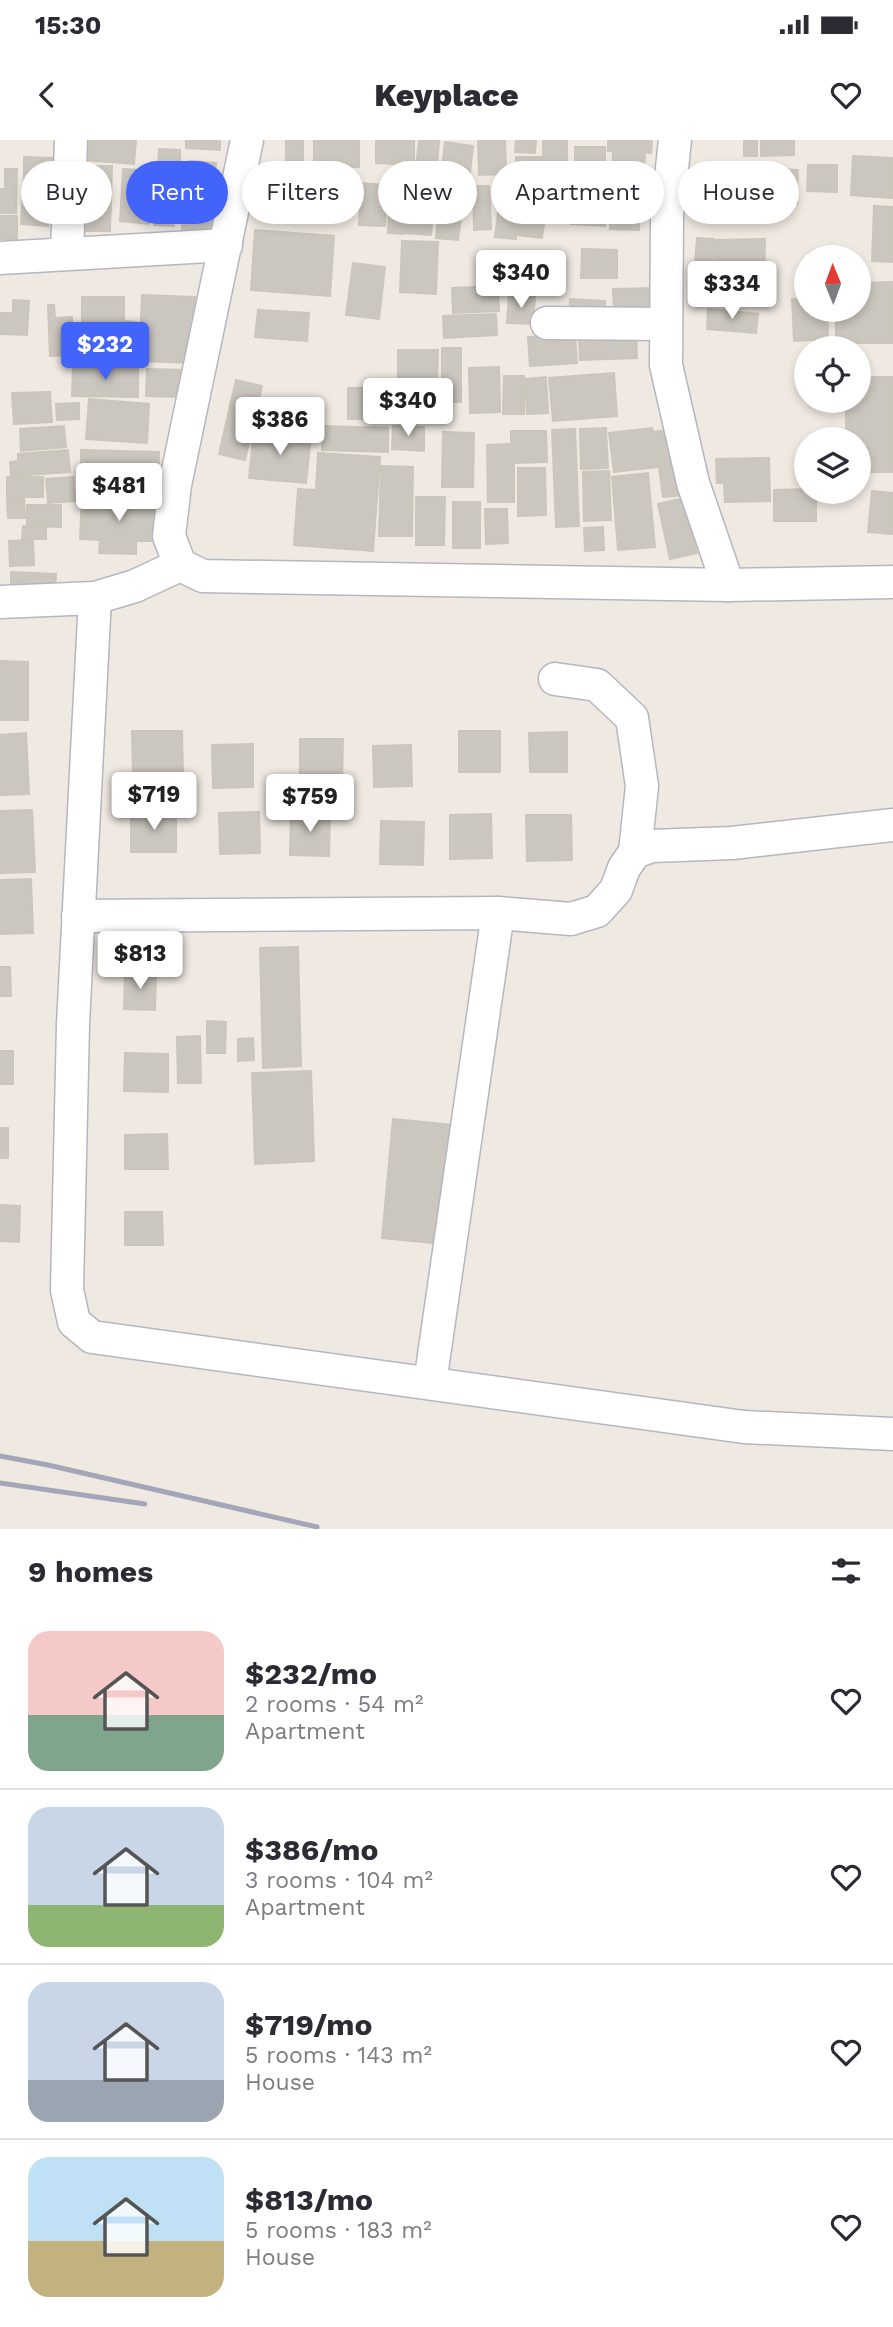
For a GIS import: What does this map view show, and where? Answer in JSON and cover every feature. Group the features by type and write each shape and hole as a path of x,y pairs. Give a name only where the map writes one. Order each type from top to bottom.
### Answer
{"street":[{"path":"67,253 71,140"},
{"path":"247,140 175,485 169,536 180,565 203,576 728,585 893,582"},
{"path":"675,140 667,215 666,365 693,483 728,585"},
{"path":"0,258 226,245"},
{"path":"547,323 666,324"},
{"path":"0,602 95,598 135,586 180,565"},
{"path":"95,598 73,1024 67,1290 74,1322 92,1337 744,1427 893,1434"},
{"path":"78,916 498,913 571,919 597,911 616,890 624,868 635,852 642,786 632,718 597,685 555,679"},
{"path":"635,852 652,846 732,843 893,825"},
{"path":"430,1383 498,913"}],"building":[{"path":"86,140 136,140 134,161 126,161 126,163 84,160"},
{"path":"186,140 220,140 220,150 186,148"},
{"path":"286,140 303,140 303,161 286,161"},
{"path":"314,140 359,140 359,161 314,161"},
{"path":"376,140 414,140 414,161 376,163"},
{"path":"419,140 439,140 438,161 417,161"},
{"path":"478,140 505,140 506,161 491,161 491,175 479,175"},
{"path":"516,140 536,140 535,153 515,152"},
{"path":"543,140 567,140 567,161 543,161"},
{"path":"608,140 652,140 651,153 645,152 645,161 613,161 613,151 608,151"},
{"path":"744,140 757,140 757,156 744,156"},
{"path":"761,140 794,140 794,155 761,156"},
{"path":"445,142 473,146 471,161 443,161"},
{"path":"575,147 605,147 605,161 575,161"},
{"path":"159,149 180,150 180,161 158,161"},
{"path":"853,156 893,158 893,198 851,195"},
{"path":"24,157 52,158 52,161 24,161"},
{"path":"516,157 542,157 542,161 516,161"},
{"path":"808,165 837,165 837,192 807,191"},
{"path":"5,169 17,169 16,213 0,213 0,189 5,189"},
{"path":"123,169 126,169 126,222 120,221"},
{"path":"364,183 378,184 378,224 385,226 359,225 364,224"},
{"path":"477,186 489,186 491,229 474,230 474,224 477,224"},
{"path":"874,206 893,207 893,262 872,261"},
{"path":"0,216 17,216 17,239 0,239"},
{"path":"82,224 110,224 110,231 82,231"},
{"path":"182,224 217,224 217,231 182,230"},
{"path":"388,224 404,224 404,234 388,233"},
{"path":"406,224 432,224 431,235 405,233"},
{"path":"437,224 460,224 458,240 436,238"},
{"path":"497,224 544,224 542,238 516,235 516,239 495,237"},
{"path":"571,224 605,224 605,226"},
{"path":"610,224 639,224 639,230 610,229"},
{"path":"255,230 334,236 330,296 251,290"},
{"path":"697,238 714,239 711,279 694,278"},
{"path":"765,239 764,284 715,284 715,240"},
{"path":"402,241 438,242 436,294 400,292"},
{"path":"582,249 617,250 617,278 581,278"},
{"path":"500,257 530,257 531,291 501,291"},
{"path":"353,263 385,267 379,319 346,315"},
{"path":"893,282 893,343 871,343 871,336 836,336 836,322 872,322 872,283"},
{"path":"498,286 499,311 453,313 452,288"},
{"path":"657,288 658,317 614,318 613,289"},
{"path":"142,295 195,297 191,363 139,361"},
{"path":"509,295 535,297 533,324 507,323"},
{"path":"82,297 124,297 124,321 136,322 136,359 117,359 117,355 82,355"},
{"path":"570,299 605,301 605,320 569,318"},
{"path":"792,299 794,322 827,322 828,336 794,336 794,341"},
{"path":"13,300 29,301 27,335 0,334 0,313 13,313"},
{"path":"48,305 54,305 55,318 72,317 73,355 50,356"},
{"path":"708,309 758,314 756,333 707,329"},
{"path":"258,310 309,313 307,341 255,337"},
{"path":"496,314 497,335 444,338 443,316"},
{"path":"636,333 637,358 580,360 579,335"},
{"path":"575,334 577,363 530,366 528,337"},
{"path":"442,348 461,348 461,402 442,402"},
{"path":"398,350 438,350 437,385 398,385"},
{"path":"73,367 138,369 138,397 72,396"},
{"path":"499,367 500,412 470,413 469,368"},
{"path":"147,369 183,370 182,397 146,396"},
{"path":"614,373 617,416 553,421 549,378"},
{"path":"504,376 524,376 524,414 503,414"},
{"path":"546,377 548,413 527,414 525,379"},
{"path":"871,377 893,377 893,472 871,472 871,427 846,427 846,413 871,413"},
{"path":"236,380 262,386 245,460 219,454"},
{"path":"348,388 432,388 432,419 348,419"},
{"path":"50,392 52,422 14,424 12,393"},
{"path":"89,399 149,404 147,443 86,439"},
{"path":"79,403 79,419 57,420 56,404"},
{"path":"64,426 66,447 21,451 20,429"},
{"path":"323,426 388,428 388,452 322,450"},
{"path":"393,426 424,427 424,451 392,449"},
{"path":"606,428 608,468 581,469 580,429"},
{"path":"652,428 653,432 677,429 685,495 663,497 659,467 614,472 609,433"},
{"path":"575,429 579,526 556,527 552,430"},
{"path":"254,430 311,436 306,483 249,478"},
{"path":"511,431 546,431 547,462 514,463 514,502 488,502 487,445 511,444"},
{"path":"443,432 474,433 473,487 442,487"},
{"path":"68,450 70,472 11,476 10,462 18,461 18,454"},
{"path":"81,450 159,452 158,488 81,486"},
{"path":"318,453 380,457 373,551 294,545 298,489 316,490"},
{"path":"769,458 770,501 725,502 724,483 717,483 716,459"},
{"path":"381,466 413,467 412,536 379,536"},
{"path":"518,468 545,468 546,515 518,516"},
{"path":"609,471 611,520 584,521 583,472"},
{"path":"648,473 655,547 618,550 612,477"},
{"path":"7,477 43,477 43,497 7,497"},
{"path":"73,477 75,501 48,503 46,479"},
{"path":"794,489 794,504 816,504 816,521 774,521 774,490"},
{"path":"872,491 893,493 893,534 868,532"},
{"path":"82,496 110,497 109,502 132,503 133,497 157,498 156,541 136,541 136,554 99,553 100,540 80,539"},
{"path":"416,497 445,497 444,545 416,545"},
{"path":"24,498 25,518 8,518 7,499"},
{"path":"685,498 697,553 670,559 658,504"},
{"path":"453,502 480,502 480,548 453,548"},
{"path":"27,505 61,505 61,527 27,526"},
{"path":"485,509 507,509 508,543 486,544"},
{"path":"23,526 46,528 46,539 22,539"},
{"path":"603,527 604,550 585,551 584,528"},
{"path":"33,540 34,565 10,566 9,541"},
{"path":"11,572 56,574 55,590 11,589"},
{"path":"0,661 28,662 28,720 0,720"},
{"path":"132,731 182,731 183,774 133,775"},
{"path":"459,731 500,731 500,772 459,772"},
{"path":"567,732 567,772 530,772 529,733"},
{"path":"26,733 29,794 0,795 0,735"},
{"path":"300,739 343,739 342,782 300,781"},
{"path":"253,744 253,787 213,788 212,745"},
{"path":"411,745 412,786 374,787 373,746"},
{"path":"32,810 35,872 0,873 0,811"},
{"path":"131,812 176,812 176,852 131,852"},
{"path":"259,812 260,853 220,854 219,813"},
{"path":"291,813 330,814 329,856 290,855"},
{"path":"491,814 492,858 450,859 450,815"},
{"path":"526,815 571,815 572,860 527,861"},
{"path":"381,821 424,822 423,865 380,864"},
{"path":"31,879 33,933 0,934 0,880"},
{"path":"298,947 301,1066 263,1068 260,948"},
{"path":"0,967 10,967 11,996 0,996"},
{"path":"125,972 156,973 155,1010 124,1009"},
{"path":"207,1021 226,1022 225,1053 207,1053"},
{"path":"200,1036 201,1083 178,1083 177,1037"},
{"path":"253,1038 254,1060 238,1061 238,1039"},
{"path":"0,1051 13,1051 13,1084 0,1084"},
{"path":"125,1053 168,1054 168,1092 124,1091"},
{"path":"311,1071 314,1161 255,1164 252,1073"},
{"path":"393,1119 453,1125 442,1244 382,1238"},
{"path":"0,1128 8,1128 8,1158 0,1158"},
{"path":"167,1134 168,1169 125,1169 125,1135"},
{"path":"0,1205 20,1206 19,1242 0,1241"},
{"path":"125,1212 162,1212 163,1245 125,1245"}],"railway":[{"path":"0,1456 317,1527"},
{"path":"0,1483 145,1504"}]}
